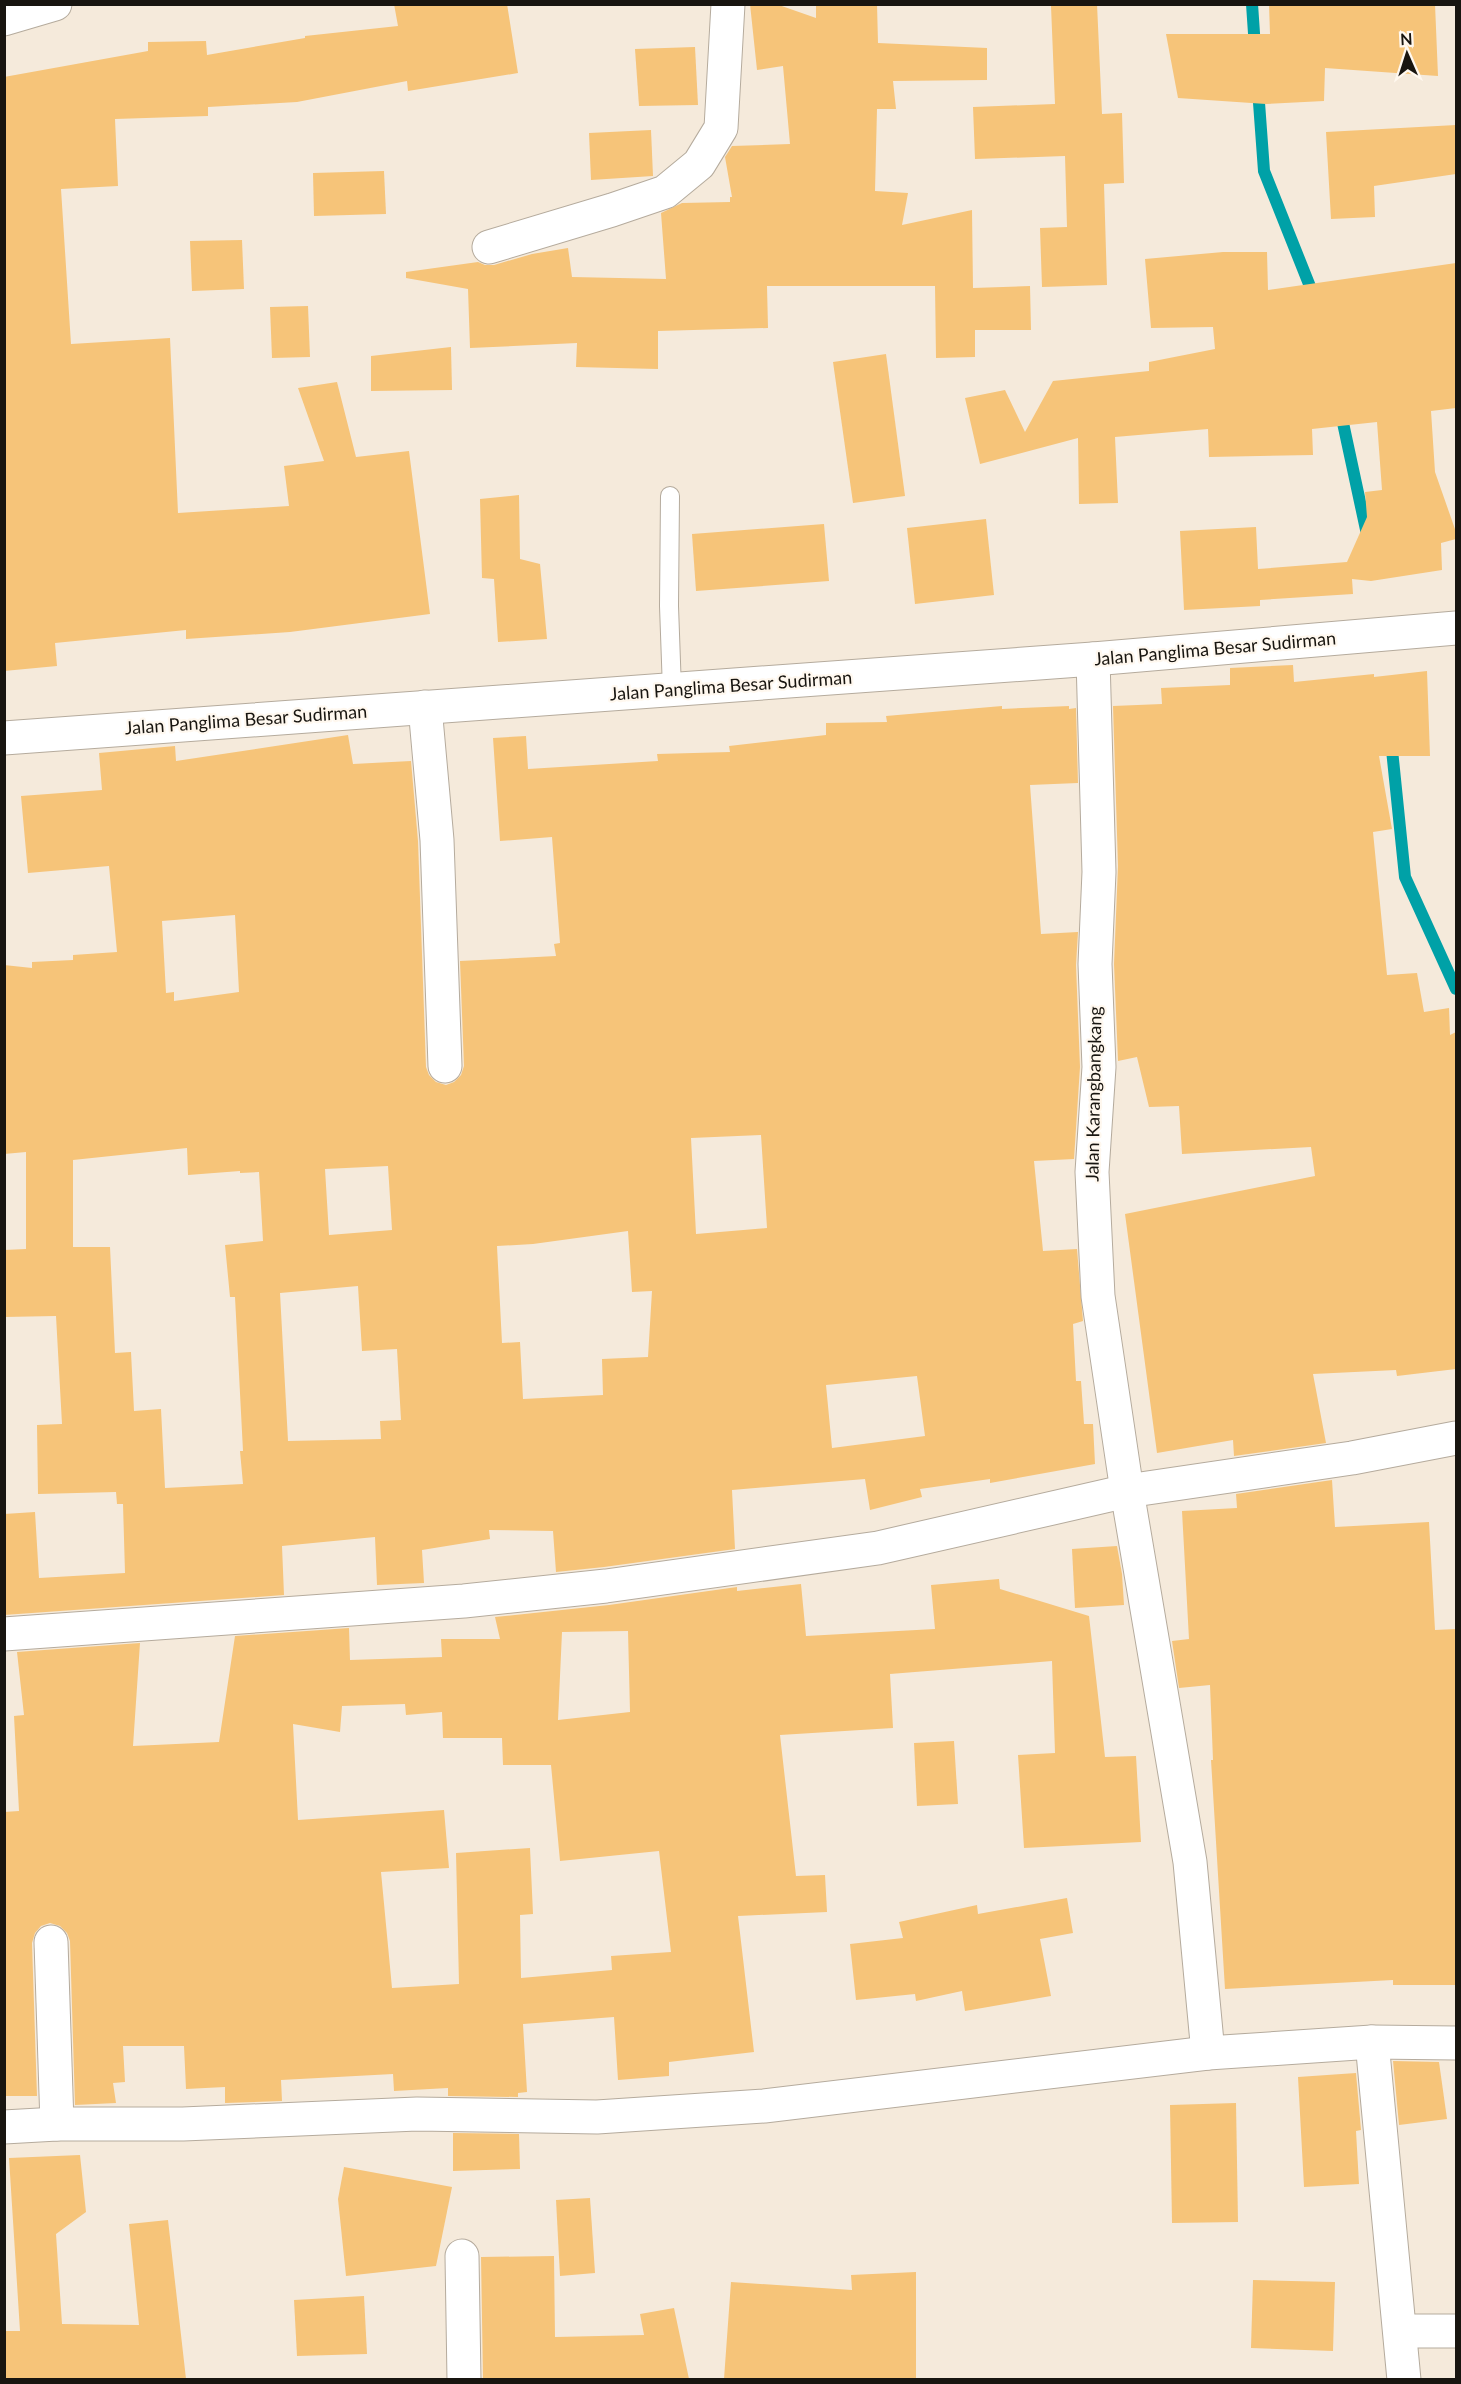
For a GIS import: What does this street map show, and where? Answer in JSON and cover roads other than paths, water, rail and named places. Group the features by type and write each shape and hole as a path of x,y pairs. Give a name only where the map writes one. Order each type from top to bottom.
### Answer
{"main road":[{"path":"4,19 55,4"},
{"path":"489,247 665,192 699,164 721,128 728,4"},
{"name":"Jalan Panglima Besar Sudirman","path":"4,738 1093,659 1456,628"},
{"name":"Jalan Karangbangkang","path":"1093,659 1099,872 1095,964 1099,1067 1092,1172 1098,1296 1127,1491 1190,1862 1208,2053"},
{"path":"425,707 437,840 445,1066"},
{"path":"4,1634 464,1600 606,1586 878,1548 1127,1491 1352,1458 1456,1438"},
{"path":"51,1942 57,2124"},
{"path":"1372,2042 1404,2379"},
{"path":"4,2127 57,2124 183,2124 417,2114 597,2117 690,2112 764,2106 1208,2053 1372,2042 1456,2043"},
{"path":"462,2256 464,2379"},
{"path":"1400,2331 1456,2331"}],"lane":[{"path":"670,495 669,606 672,690"}],"waterway":[{"path":"1252,4 1255,48"},
{"path":"1258,89 1264,171 1315,299"},
{"path":"1340,409 1368,539"},
{"path":"1391,740 1405,877 1456,989"}]}
